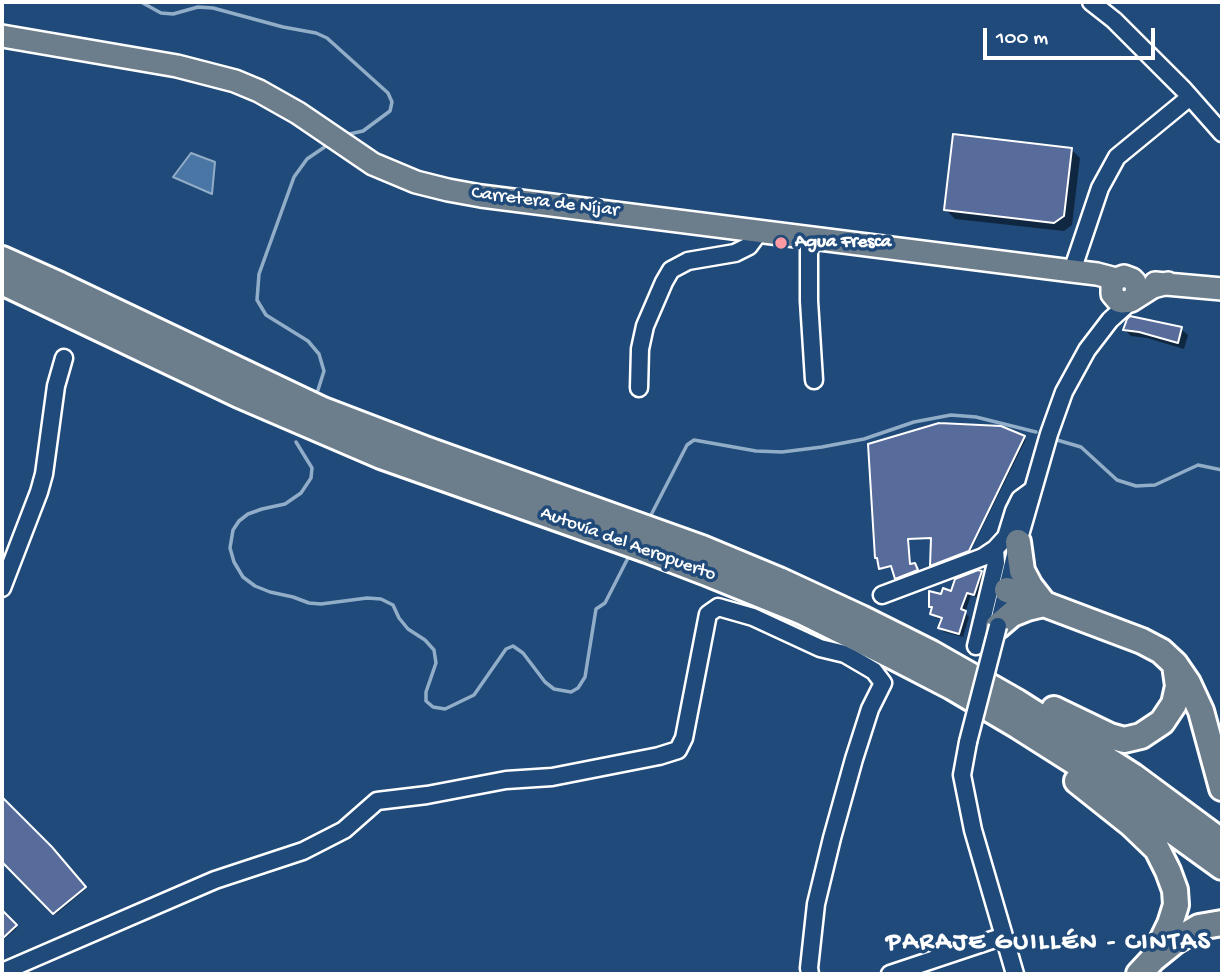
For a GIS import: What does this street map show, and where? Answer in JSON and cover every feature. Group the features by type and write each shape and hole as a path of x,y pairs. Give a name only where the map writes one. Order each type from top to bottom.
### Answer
{"highway":[{"name":"Autovía del Aeropuerto","path":"2,260 323,410 702,548 779,580 931,653 1017,702 1133,776 1222,842"},
{"name":"Autovía del Aeropuerto","path":"2,282 239,395 381,456 707,573 803,612 952,687 1089,771 1222,867"},
{"path":"1006,546 1044,604"},
{"path":"1007,590 1142,640 1161,651 1175,664 1188,684 1200,711 1222,788"},
{"path":"998,626 1012,614 1044,604"},
{"path":"931,653 1010,687 1110,736 1124,740 1141,736 1162,722 1174,704 1178,686 1175,664"},
{"path":"952,687 1095,795 1157,849 1175,890 1176,905 1170,924 1146,966"},
{"path":"1146,966 1174,942 1199,927 1222,923"}],"main road":[{"name":"Carretera de Níjar","path":"2,36 177,66 235,81 298,113 373,164 416,182 481,196 1097,274 1126,291 1168,283 1222,289"}],"street":[{"path":"1091,2 1114,20 1222,133"},
{"path":"1072,271 1100,188 1117,157 1190,97"},
{"path":"639,388 640,349 645,326 671,270 688,261 735,253 749,246 760,231"},
{"path":"809,237 809,301 814,380"},
{"path":"976,646 996,563 1033,489 1065,392 1087,351 1110,320 1126,291"},
{"path":"2,588 44,474 56,386 64,358"},
{"path":"1015,974 973,830 962,775 1007,590 1006,537 1020,499 1033,489"},
{"path":"882,594 1006,546"},
{"path":"2,972 215,880 303,851 344,830 377,801 427,795 506,780 552,778 678,750 684,738 708,614 718,607 753,617 820,648 845,654 874,671 883,683 870,709 853,759 832,838 816,904 810,974"},
{"path":"890,974 1004,936"}],"water":[{"path":"191,153 215,162 212,194 173,177"}],"building":[{"path":"953,134 1072,148 1064,216 1054,223 944,210"},
{"path":"1130,316 1182,327 1178,343 1123,330"},
{"path":"939,423 1001,426 1025,436 969,551 930,566 931,538 908,539 910,564 915,563 918,570 895,579 891,566 879,569 875,558 868,444"},
{"path":"982,571 974,595 967,593 961,609 966,611 959,634 938,628 942,618 930,614 932,607 929,607 929,591 941,594 943,588 951,591 955,579"},
{"path":"2,797 52,847 86,887 53,914 2,862"},
{"path":"2,910 17,925 2,939"}],"waterway":[{"path":"141,2 161,13 173,14 198,7 213,8 327,38 388,93 392,102 390,111 363,131 345,135"},
{"path":"318,390 324,371 319,354 308,341 266,315 257,300 259,274 294,177 307,159 329,144"},
{"path":"651,515 687,445 694,440 756,451 782,452 864,439 914,422 951,415 976,417 1036,432"},
{"path":"1057,440 1081,447 1117,480 1136,486 1155,485 1198,465 1222,470"},
{"path":"296,442 312,468 311,478 301,493 285,504 248,514 239,521 233,530 230,548 234,562 243,577 255,586 309,603 367,598 381,599 393,605 408,629 425,640 434,650 436,663 426,692 426,701 433,707 445,709 474,695 506,649 513,646 523,653 545,682 554,689 571,692 578,688 585,677 596,609 605,603 629,556"}],"place":[{"name":"Agua Fresca","path":"781,243"}],"district":[{"name":"PARAJE GUILLÉN - CINTAS","path":"1049,944"}]}
